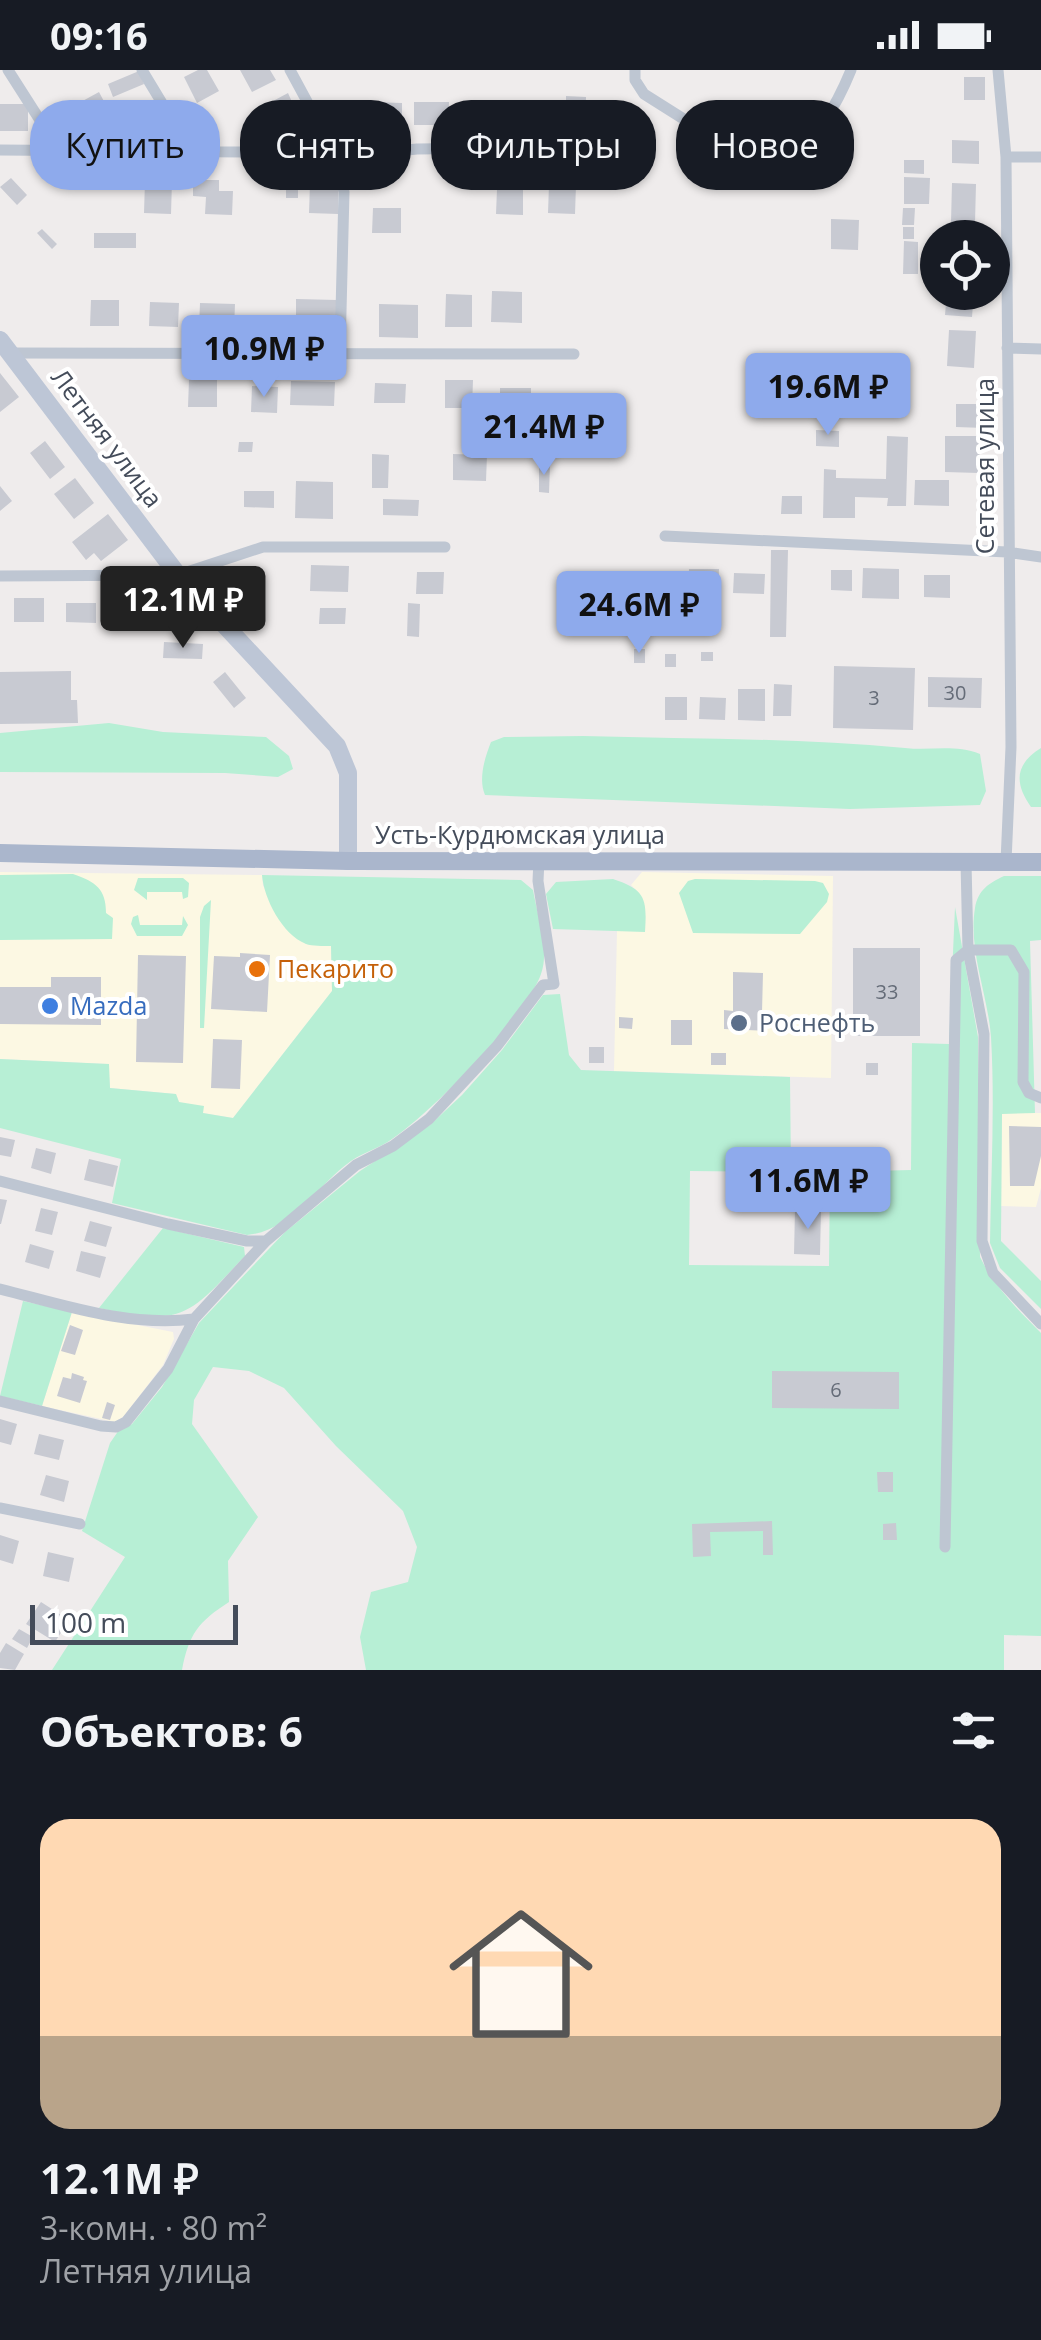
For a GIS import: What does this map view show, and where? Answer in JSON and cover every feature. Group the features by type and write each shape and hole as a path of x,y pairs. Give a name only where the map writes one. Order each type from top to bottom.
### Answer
{"main road":[{"name":"Усть-Курдюмская улица","path":"0,853 348,861 1041,862"}],"street":[{"path":"8,70 30,105"},
{"path":"142,70 160,100"},
{"path":"290,70 306,100"},
{"path":"635,70 635,80 644,94 747,160 785,172 820,134 852,70"},
{"name":"Сетевая улица","path":"998,70 1006,157 1010,746 1006,862"},
{"path":"0,150 30,150"},
{"path":"1006,157 1041,157"},
{"path":"340,351 344,190"},
{"path":"6,346 574,354"},
{"name":"Летняя улица","path":"6,346 178,575 337,746 348,773 348,861"},
{"path":"1007,348 1041,349"},
{"path":"665,536 1008,552 1041,557"},
{"path":"0,576 178,575 263,547 445,547"},
{"path":"0,1402 116,1427 126,1422 168,1369 194,1319 266,1241 356,1165 393,1146 429,1119 497,1046 543,985 554,984 538,882 539,860"},
{"path":"966,862 968,950 984,1034 982,1242 993,1273 1041,1324"},
{"path":"944,1547 956,960 968,950 1010,950 1021,963 1023,1082 1029,1093 1041,1098"},
{"path":"0,1181 168,1224 247,1241 266,1241"},
{"path":"0,1289 110,1317 161,1323 194,1319"},
{"path":"0,1508 80,1524"}],"shaded area":[{"path":"0,872 262,875 263,886 306,944 331,946 332,991 233,1118 203,1113 179,1102 176,1094 110,1088 108,1064 0,1059"},
{"path":"642,872 833,876 831,1078 614,1071 617,931 645,931 639,893 631,885"},
{"path":"1002,1113 1041,1113 1041,1188 1036,1207 1001,1206"},
{"path":"72,1312 173,1332 163,1365 124,1416 115,1422 42,1406"}],"green space":[{"path":"109,723 163,732 266,737 289,756 293,769 278,777 225,773 0,772 0,733"},
{"path":"583,736 961,749 980,754 986,791 980,805 850,809 485,795 482,775 491,742 504,737"},
{"path":"1041,748 1041,807 1031,807 1022,790 1020,774 1026,761"},
{"path":"73,874 102,892 106,913 113,918 112,939 0,940 0,875"},
{"path":"262,875 521,880 533,890 540,921 544,954 541,974 498,1038 429,1108 387,1142 351,1161 291,1216 263,1232 247,1235 112,1203 121,1159 0,1128 0,1059 109,1064 110,1088 176,1094 179,1102 204,1106 203,1113 233,1118 332,991 331,946 306,944 289,932 270,905"},
{"path":"1004,876 1041,876 1041,940 1030,941 1035,1113 1002,1114 1001,1241 1041,1281 1041,1309 1000,1268 990,1243 991,1037 974,924 976,902 982,892"},
{"path":"138,878 183,878 189,883 188,897 183,899 182,892 147,892 147,900 134,890"},
{"path":"613,879 632,887 642,897 645,932 553,929 546,894 556,882"},
{"path":"688,881 815,881 823,883 829,894 827,902 800,934 693,933 679,893"},
{"path":"211,900 204,1028 200,1028 200,917"},
{"path":"955,907 978,1037 980,1257 1000,1288 1041,1333 1041,1636 1004,1635 1004,1670 366,1670 360,1637 371,1592 408,1582 417,1547 403,1511 284,1388 249,1371 213,1367 194,1400 192,1424 258,1517 228,1561 229,1602 196,1630 182,1670 52,1670 125,1557 82,1531 110,1443 119,1430 132,1424 162,1387 199,1323 285,1232 360,1171 430,1125 502,1050 543,995 560,994 569,1055 581,1070 790,1077 791,1172 690,1171 689,1265 829,1266 830,1172 911,1170 912,1043 949,1044"},
{"path":"138,915 140,925 182,925 183,916 188,925 182,936 137,936 131,924"},
{"path":"163,1228 244,1247 245,1256 210,1292 182,1312 150,1316 99,1308"},
{"path":"23,1301 72,1312 42,1406 0,1396"}],"building":[{"path":"207,70 219,91 196,100 184,77"},
{"path":"240,70 270,70 276,80 252,92"},
{"path":"139,71 144,84 113,97 108,84"},
{"path":"964,77 985,77 985,100 964,100"},
{"path":"99,92 103,100 84,100"},
{"path":"566,96 586,97 586,100 566,100"},
{"path":"414,102 431,102 431,125 414,125"},
{"path":"0,104 28,104 28,131 0,131"},
{"path":"952,140 979,141 979,164 952,163"},
{"path":"904,160 924,160 924,174 904,173"},
{"path":"904,177 930,178 929,204 904,204"},
{"path":"11,178 27,195 17,205 0,187"},
{"path":"952,183 976,184 975,220 951,220"},
{"path":"145,190 172,190 171,214 144,213"},
{"path":"193,190 233,191 232,215 205,214 206,197 193,196"},
{"path":"286,190 298,190 298,198 286,198"},
{"path":"310,190 338,190 338,214 309,213"},
{"path":"497,190 523,190 523,215 496,214"},
{"path":"549,190 576,190 575,214 548,213"},
{"path":"373,208 401,208 401,233 372,233"},
{"path":"903,208 915,208 914,225 902,225"},
{"path":"831,219 859,220 858,250 831,249"},
{"path":"903,227 914,227 914,239 903,239"},
{"path":"42,229 57,244 52,249 37,233"},
{"path":"94,233 136,233 136,248 94,248"},
{"path":"904,241 918,242 918,274 903,274"},
{"path":"492,291 522,292 522,323 491,322"},
{"path":"446,294 472,295 472,327 445,327"},
{"path":"296,299 337,300 336,333 296,332"},
{"path":"91,300 119,300 119,326 90,326"},
{"path":"150,302 179,303 178,327 149,326"},
{"path":"200,303 235,304 234,329 199,328"},
{"path":"379,304 418,305 418,338 379,337"},
{"path":"945,310 973,310 972,317 945,315"},
{"path":"949,330 976,331 974,368 947,366"},
{"path":"0,373 19,397 0,412"},
{"path":"189,380 217,380 217,407 188,407"},
{"path":"445,380 473,380 472,408 445,408"},
{"path":"291,381 335,382 334,406 290,405"},
{"path":"375,383 406,384 405,403 374,403"},
{"path":"252,386 278,387 277,413 251,412"},
{"path":"500,388 531,388 531,416 500,415"},
{"path":"956,404 985,404 985,428 956,427"},
{"path":"816,430 839,431 839,447 816,446"},
{"path":"887,436 908,437 906,506 887,506 888,498 855,497 855,518 823,518 824,469 836,470 836,478 886,479"},
{"path":"945,436 980,436 979,473 945,472"},
{"path":"45,441 65,467 50,479 30,453"},
{"path":"239,442 253,442 252,452 238,452"},
{"path":"372,454 389,455 388,488 372,488"},
{"path":"453,454 487,455 486,481 453,480"},
{"path":"539,464 550,464 549,493 539,492"},
{"path":"75,478 94,503 74,519 54,494"},
{"path":"915,480 949,480 949,506 914,505"},
{"path":"296,481 333,482 333,519 295,518"},
{"path":"0,486 12,501 0,511"},
{"path":"244,491 274,491 274,508 244,507"},
{"path":"782,496 802,496 802,514 781,514"},
{"path":"383,499 419,500 418,516 383,515"},
{"path":"108,514 128,540 101,561 94,553 86,560 72,542"},
{"path":"771,550 788,550 786,637 770,637"},
{"path":"311,565 349,566 348,592 310,591"},
{"path":"863,568 899,569 899,599 862,598"},
{"path":"689,569 719,569 718,595 688,594"},
{"path":"831,570 852,570 852,591 831,590"},
{"path":"417,572 444,572 443,594 416,594"},
{"path":"734,573 765,574 764,594 733,593"},
{"path":"924,575 950,575 950,598 924,597"},
{"path":"14,598 44,598 44,622 14,622"},
{"path":"116,598 146,598 146,625 116,626"},
{"path":"66,603 96,603 96,623 66,622"},
{"path":"408,603 420,604 419,637 407,636"},
{"path":"320,608 346,608 345,624 319,624"},
{"path":"164,642 203,644 202,659 163,658"},
{"path":"634,649 645,649 645,663 634,663"},
{"path":"701,652 713,652 713,661 701,661"},
{"path":"665,654 676,654 676,667 665,667"},
{"path":"834,666 915,668 913,730 833,728"},
{"path":"71,671 71,700 77,700 78,723 0,724 0,672"},
{"path":"225,672 246,698 234,708 213,682"},
{"path":"928,677 982,678 981,708 928,707"},
{"path":"774,684 792,685 791,716 773,716"},
{"path":"738,689 765,689 765,721 738,720"},
{"path":"665,697 687,697 687,720 665,720"},
{"path":"700,697 726,698 725,720 699,719"},
{"path":"853,948 920,948 920,1036 853,1036"},
{"path":"240,953 270,955 267,1012 211,1009 214,956 240,957"},
{"path":"138,955 186,956 183,1063 136,1062"},
{"path":"733,972 763,973 762,1012 768,1012 767,1031 724,1029 724,1010 733,1011"},
{"name":"Mazda","path":"51,977 101,977 101,1025 0,1024 0,987 51,987"},
{"path":"619,1017 633,1018 632,1029 619,1028"},
{"path":"671,1020 692,1020 692,1045 671,1045"},
{"path":"213,1039 242,1040 240,1089 211,1088"},
{"path":"589,1047 604,1047 604,1063 589,1063"},
{"path":"711,1053 726,1053 726,1065 711,1065"},
{"path":"866,1063 878,1063 878,1075 866,1075"},
{"path":"1009,1126 1041,1127 1041,1156 1034,1186 1010,1186"},
{"path":"0,1137 15,1140 11,1157 0,1155"},
{"path":"36,1148 56,1153 51,1174 31,1168"},
{"path":"89,1159 118,1166 113,1187 84,1180"},
{"path":"795,1178 809,1178 809,1202 794,1202"},
{"path":"0,1199 7,1200 1,1224 0,1224"},
{"path":"41,1208 58,1212 52,1235 35,1231"},
{"path":"795,1210 821,1210 820,1255 794,1254"},
{"path":"90,1221 112,1227 106,1247 84,1241"},
{"path":"30,1244 54,1251 49,1269 25,1262"},
{"path":"81,1251 106,1257 100,1278 76,1271"},
{"path":"70,1325 83,1330 75,1355 61,1351"},
{"path":"772,1371 899,1372 899,1409 772,1408"},
{"path":"72,1373 87,1381 80,1403 57,1396 63,1377 71,1379"},
{"path":"107,1402 115,1405 110,1420 102,1418"},
{"path":"0,1419 17,1424 11,1445 0,1442"},
{"path":"39,1434 64,1440 59,1460 34,1454"},
{"path":"877,1472 893,1472 893,1492 878,1492"},
{"path":"46,1475 69,1481 64,1502 40,1495"},
{"path":"772,1521 773,1555 763,1555 763,1531 710,1532 711,1556 693,1557 692,1524"},
{"path":"896,1523 897,1540 883,1540 883,1524"},
{"path":"0,1535 19,1541 13,1564 0,1560"},
{"path":"48,1552 74,1558 69,1582 43,1576"},
{"path":"41,1602 69,1620 55,1642 26,1624"},
{"path":"19,1629 33,1637 27,1648 12,1639"},
{"path":"6,1643 24,1654 15,1670 0,1668 0,1653"}],"place":[{"name":"Пекарито","path":"257,969"},
{"name":"Mazda","path":"50,1006"},
{"name":"Роснефть","path":"739,1023"}]}
